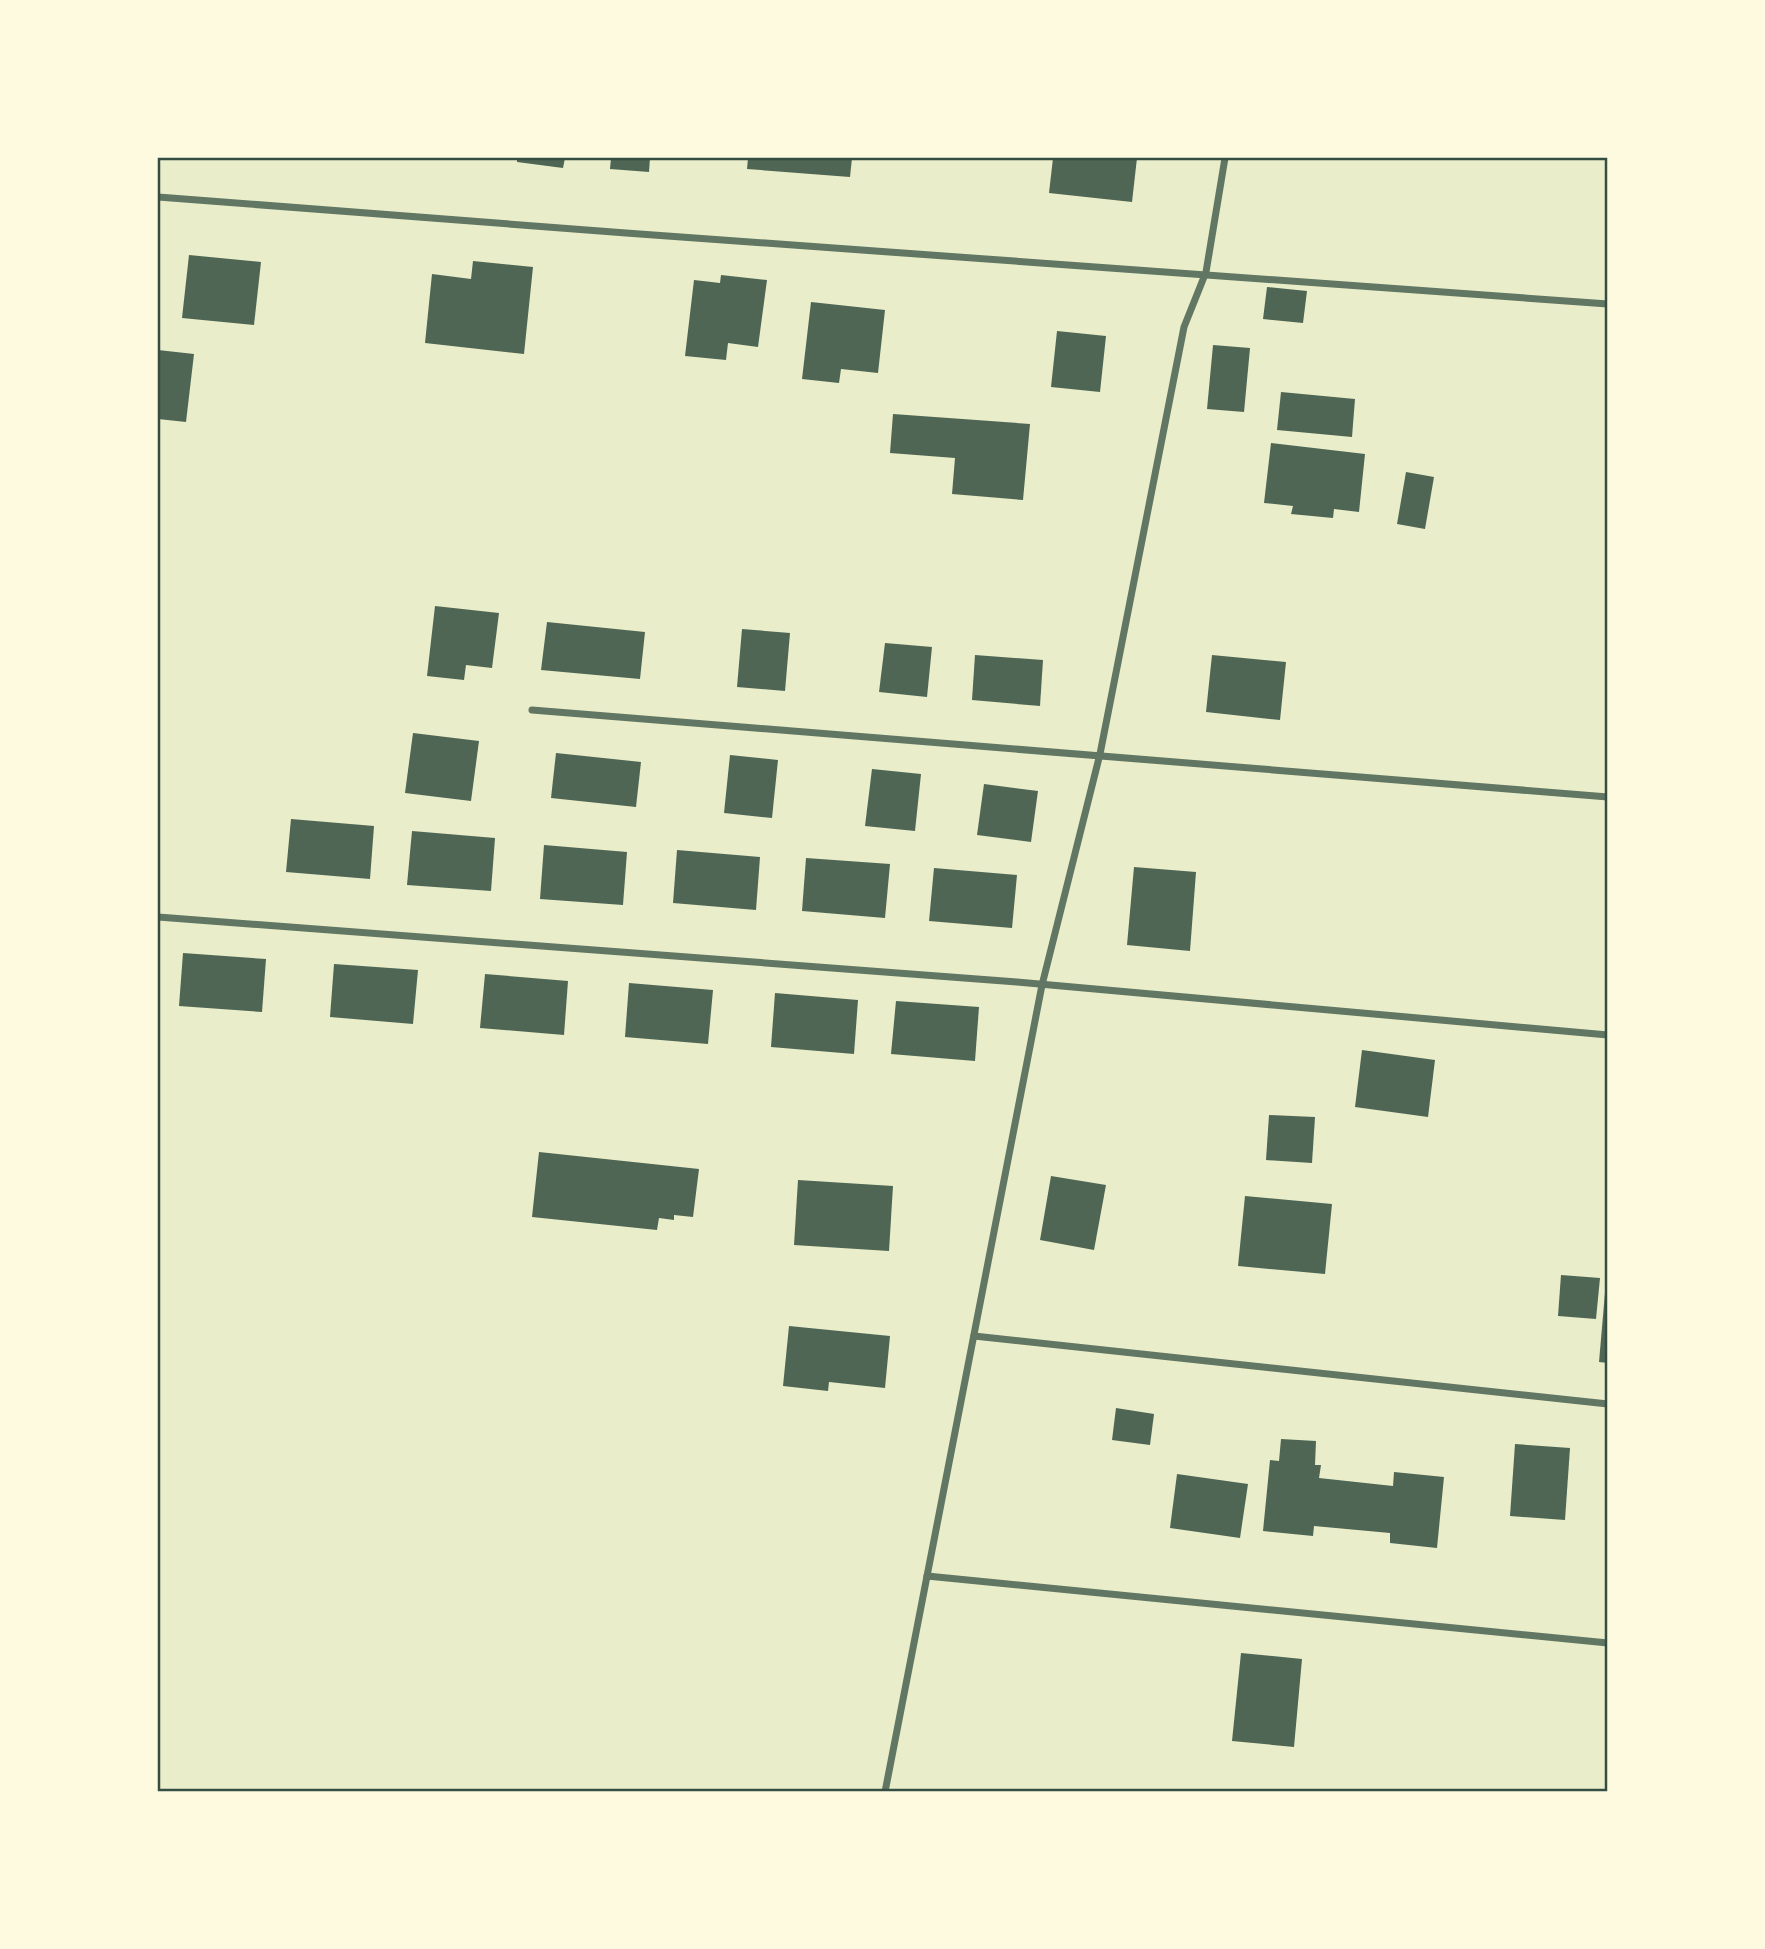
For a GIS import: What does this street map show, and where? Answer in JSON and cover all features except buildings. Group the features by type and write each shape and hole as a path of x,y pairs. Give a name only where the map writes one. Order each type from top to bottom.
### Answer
{"street":[{"path":"885,1791 1042,985 1100,754 1184,327 1206,272 1225,158"},
{"path":"158,197 589,233 1206,272 1608,304"},
{"path":"532,710 1608,797"},
{"path":"158,918 1042,985 1608,1035"},
{"path":"974,1336 1608,1404"},
{"path":"928,1576 1608,1643"}]}
